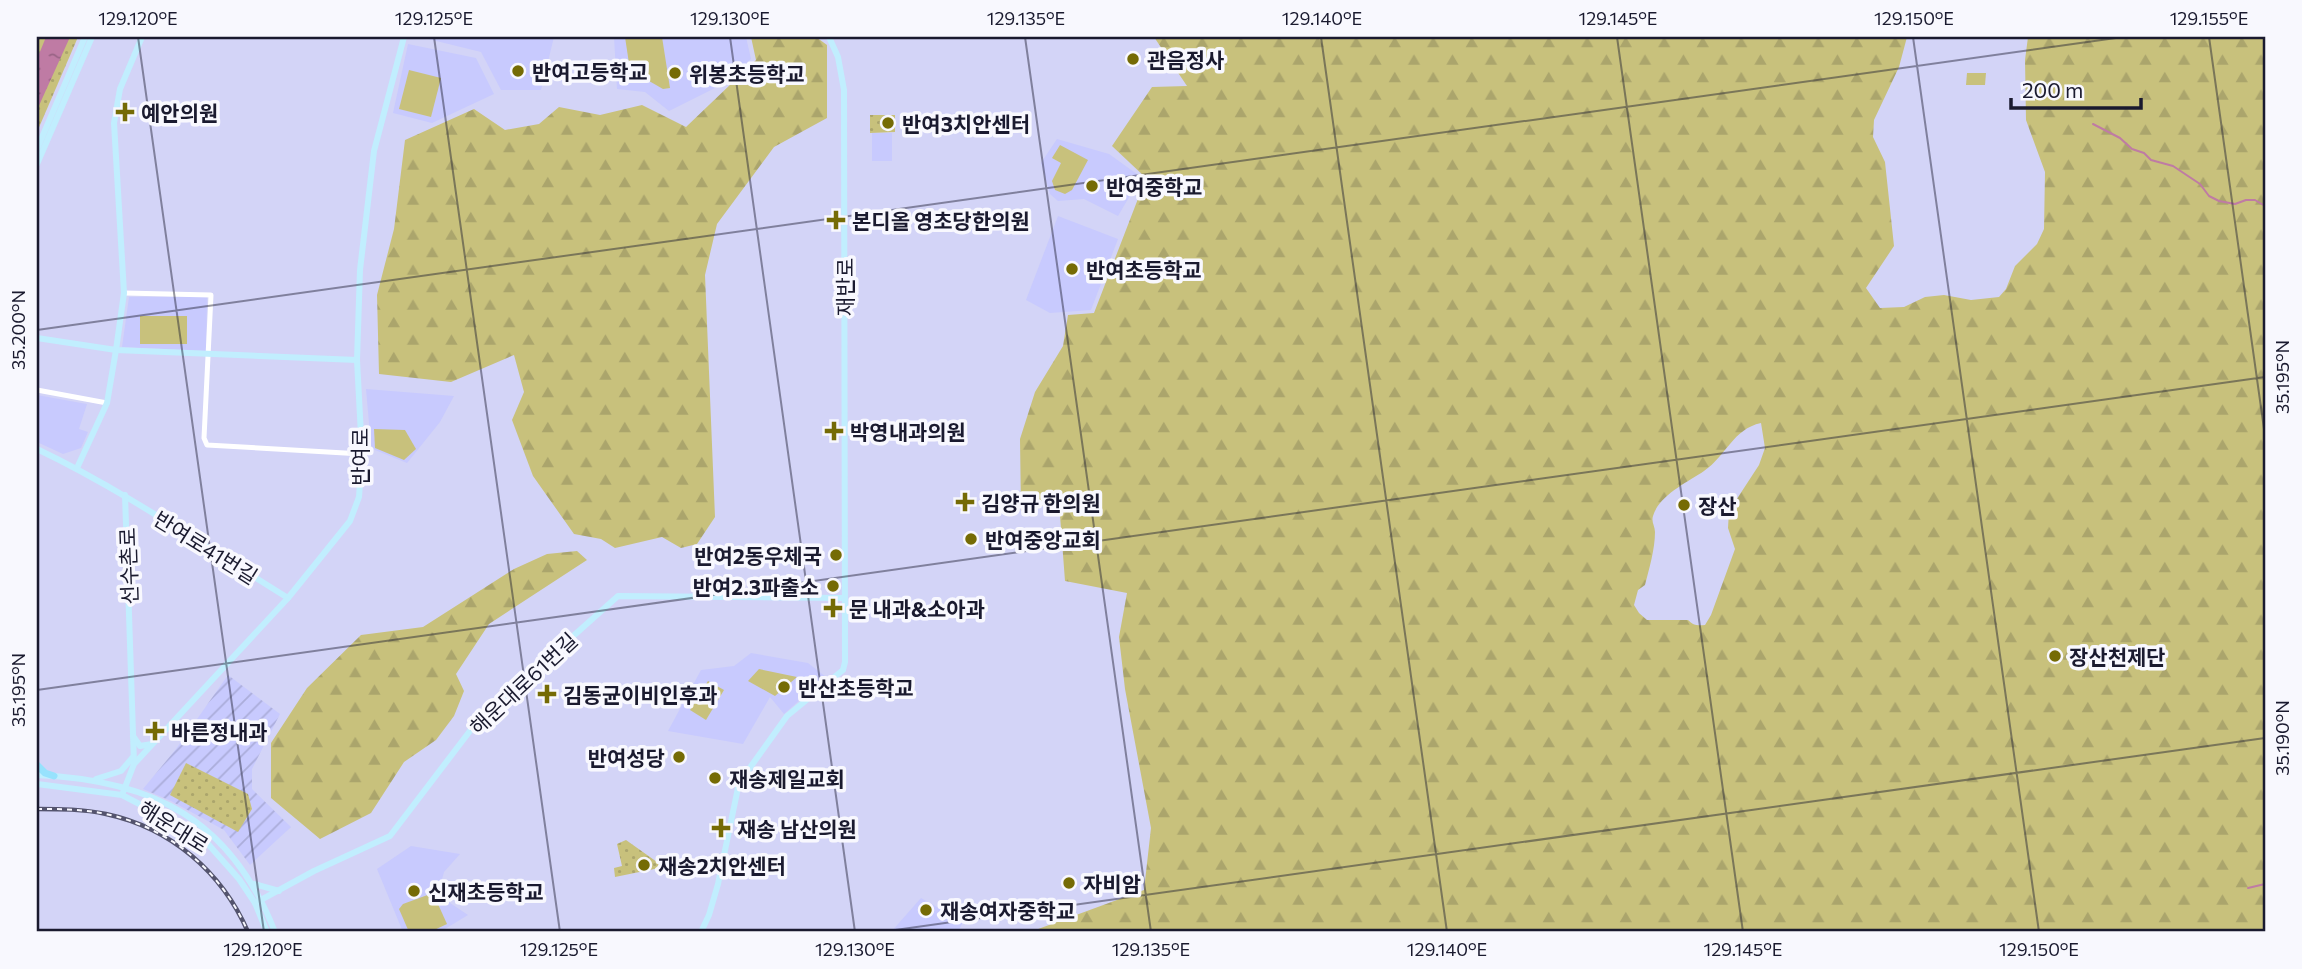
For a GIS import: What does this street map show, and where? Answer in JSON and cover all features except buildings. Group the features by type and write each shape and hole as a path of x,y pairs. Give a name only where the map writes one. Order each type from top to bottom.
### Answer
{"highway":[{"path":"37,765 54,776"}],"main road":[{"path":"37,149 85,37"},
{"path":"37,164 92,37"},
{"path":"77,468 107,403 116,350 124,293 114,123 120,89 142,37"},
{"name":"반여로","path":"122,795 133,760 152,744 288,598 351,521 359,497 362,454 357,360 360,270 374,151 401,37"},
{"name":"재반로","path":"828,37 838,57 844,90 844,598"},
{"path":"37,338 116,350 357,360"},
{"path":"37,449 125,495"},
{"name":"반여로41번길","path":"125,495 288,598"},
{"name":"선수촌로","path":"125,495 133,760"},
{"name":"해운대로61번길","path":"259,902 390,836 476,723 618,596 844,598"},
{"path":"701,932 718,884 739,783 788,716 843,670 844,598"},
{"path":"132,734 140,746 152,744"},
{"path":"94,779 121,771 133,760"},
{"name":"해운대로","path":"37,775 94,779 124,786 180,811 217,838 253,883 267,932"},
{"name":"해운대로","path":"37,784 122,795 191,831 208,844 259,902 275,932"},
{"path":"253,883 279,891"}],"street":[{"path":"124,293 210,294 212,297 204,438 207,445 362,454"},
{"path":"37,390 107,403"}],"shaded area":[{"name":"반여고등학교","path":"420,37 554,37 541,90 501,90 481,52"},
{"name":"위봉초등학교","path":"614,37 746,37 751,59 717,87 669,111 645,92 617,89"},
{"path":"408,44 476,58 494,94 432,123 393,113"},
{"path":"872,133 892,133 892,161 872,161"},
{"name":"반여중학교","path":"1057,139 1109,154 1141,177 1118,216 1084,199 1058,201 1050,194 1041,163"},
{"name":"반여초등학교","path":"1058,216 1118,239 1091,310 1050,313 1026,300"},
{"path":"129,297 207,297 206,351 122,347"},
{"path":"366,389 454,396 440,422 407,463 371,446"},
{"path":"37,395 87,404 79,429 88,432 81,448 63,454 37,442"},
{"path":"751,653 808,663 826,677 784,714 770,697 743,744 668,731 701,670 734,666"},
{"path":"228,675 280,714 252,769 252,789 291,827 250,865 224,830 143,789 176,749"},
{"name":"신재초등학교","path":"411,846 460,854 444,872 441,883 444,899 468,915 440,932 403,932 377,869"},
{"name":"재송여자중학교","path":"921,898 963,922 958,932 891,932"}],"green space":[{"path":"37,37 78,37 37,132"},
{"path":"625,37 662,37 670,88 663,89 630,70"},
{"path":"751,37 816,37 827,45 827,118 774,147 717,224 705,275 715,517 697,544 681,548 662,537 615,548 601,539 574,534 533,476 512,420 524,392 514,355 451,382 379,374 377,295 394,229 405,140 474,109 505,130 539,124 559,107 600,115 642,105 686,127 756,60"},
{"path":"1154,37 1907,37 1899,67 1874,120 1873,137 1885,162 1894,246 1866,288 1880,308 1904,307 1925,297 1944,295 1971,300 1999,297 2006,289 2015,266 2037,244 2044,229 2045,172 2026,120 2025,60 2028,37 2265,37 2265,932 1030,932 1144,890 1151,828 1125,689 1119,637 1127,593 1065,581 1059,502 1021,511 1020,439 1035,392 1063,346 1068,315 1094,313 1146,178 1112,146 1152,87 1187,86","holes":["1761,423 1765,448 1759,465 1729,511 1728,528 1735,549 1705,625 1695,625 1688,620 1647,620 1634,605 1638,590 1645,585 1652,559 1655,532 1653,518 1656,508 1675,490 1712,465 1736,437 1751,426"]},
{"path":"409,70 441,78 431,117 399,109"},
{"path":"1967,73 1986,73 1985,85 1966,85"},
{"path":"870,115 895,115 895,132 870,133"},
{"path":"1060,145 1088,160 1072,190 1065,194 1055,190 1052,181 1061,163 1052,158"},
{"path":"140,316 187,316 187,344 140,344"},
{"path":"374,429 405,430 416,449 404,460 375,448"},
{"path":"577,551 587,560 489,624 456,674 464,691 454,716 436,740 404,762 371,813 320,839 271,798 271,743 307,688 361,635 423,627 514,569 547,554"},
{"path":"759,669 797,677 775,696 748,681"},
{"path":"708,681 724,690 706,720 690,710"},
{"path":"186,763 248,794 252,809 238,832 170,795"},
{"path":"626,840 664,867 615,877 614,868 622,866 617,844"},
{"path":"433,893 447,924 430,932 409,932 399,909 403,904"}],"water":[{"path":"46,37 70,37 37,110 37,59"}],"waterway":[{"path":"2093,124 2120,138 2151,160 2173,166 2219,201 2235,204 2255,200 2265,206"},
{"path":"2248,888 2265,884"}],"railway":[{"path":"37,809 80,810 106,814 152,830 173,842 209,872 224,890 248,932"}],"place":[{"name":"관음정사","path":"1133,59"},
{"name":"반여고등학교","path":"518,71"},
{"name":"위봉초등학교","path":"675,73"},
{"name":"예안의원","path":"125,112"},
{"name":"반여3치안센터","path":"888,123"},
{"name":"반여중학교","path":"1092,186"},
{"name":"본디올 영초당한의원","path":"836,220"},
{"name":"반여초등학교","path":"1072,269"},
{"name":"박영내과의원","path":"834,431"},
{"name":"김양규 한의원","path":"965,502"},
{"name":"장산","path":"1684,505"},
{"name":"반여중앙교회","path":"971,539"},
{"name":"반여2동우체국","path":"836,555"},
{"name":"반여2.3파출소","path":"833,586"},
{"name":"문 내과&소아과","path":"833,608"},
{"name":"장산천제단","path":"2055,656"},
{"name":"반산초등학교","path":"784,687"},
{"name":"김동균이비인후과","path":"547,694"},
{"name":"바른정내과","path":"155,731"},
{"name":"반여성당","path":"679,757"},
{"name":"재송제일교회","path":"715,778"},
{"name":"재송 남산의원","path":"721,828"},
{"name":"재송2치안센터","path":"644,865"},
{"name":"자비암","path":"1069,883"},
{"name":"신재초등학교","path":"414,891"},
{"name":"재송여자중학교","path":"926,910"}]}
